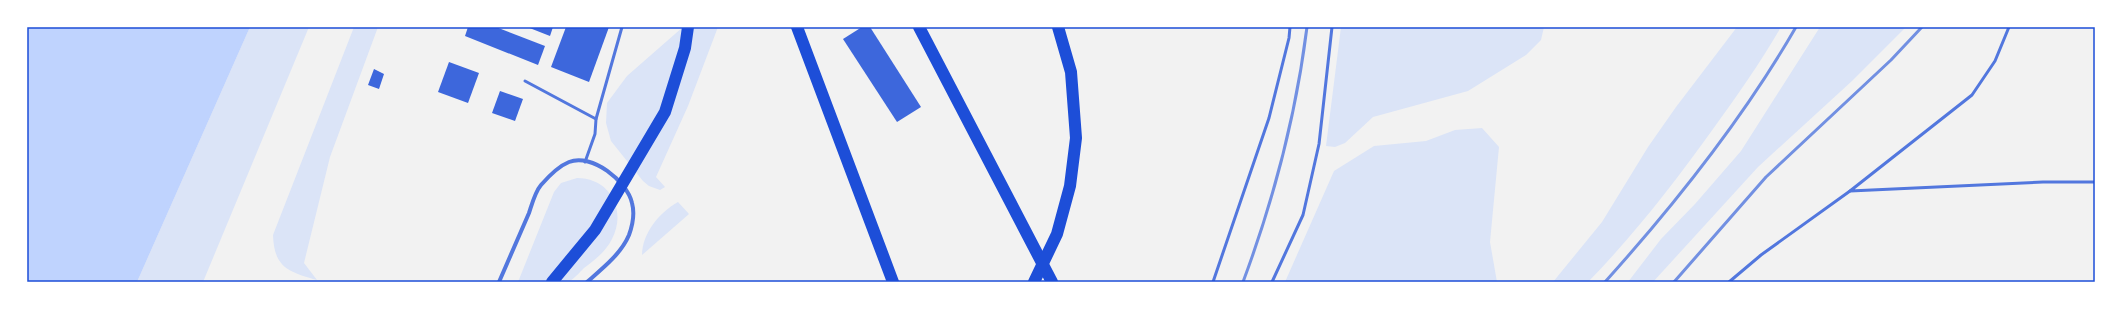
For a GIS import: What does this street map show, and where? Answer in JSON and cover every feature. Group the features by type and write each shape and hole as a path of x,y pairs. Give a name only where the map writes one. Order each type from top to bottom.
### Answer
{"highway":[{"path":"552,282 595,230 665,112 685,48 688,27"},
{"path":"796,27 893,282"},
{"path":"919,27 1052,282"},
{"path":"1034,282 1057,234 1070,186 1076,138 1071,72 1058,27"}],"street":[{"path":"499,282 540,186 553,173 570,162 585,162 598,165 611,172 625,188 632,201 634,219 629,236 620,250 587,282"}],"lane":[{"path":"585,162 595,134 596,120 622,27"},
{"path":"1213,282 1269,118 1289,38 1290,27"},
{"path":"1272,282 1303,215 1319,144 1332,27"},
{"path":"1729,282 1761,255 1850,191 1972,95 1995,61 2009,27"},
{"path":"525,81 596,120"},
{"path":"1850,191 2042,182 2095,182"}],"shaded area":[{"path":"250,27 309,27 203,282 137,282"},
{"path":"354,27 378,27 330,157 304,263 317,280 291,271 280,262 276,255 273,235"},
{"path":"683,27 718,27 688,106 656,177 665,187 660,190 649,186 643,181 611,141 606,123 607,103 627,76"},
{"path":"1341,27 1544,27 1541,40 1526,55 1468,91 1373,117 1345,143 1335,147 1326,146"},
{"path":"1737,27 1781,27 1748,79 1699,149 1654,208 1622,246 1588,282 1553,282 1602,222 1648,147 1676,107"},
{"path":"1820,27 1906,27 1852,81 1758,167 1653,282 1628,282 1661,239 1695,204 1741,151"},
{"path":"1482,128 1499,147 1490,242 1497,282 1285,282 1334,171 1374,146 1426,141 1455,130"},
{"path":"577,178 589,179 598,183 607,190 612,198 618,217 616,228 610,243 600,255 568,282 518,282 554,192 561,183"},
{"path":"678,202 689,214 642,255 645,239 653,224 665,211"}],"water":[{"path":"27,27 250,27 137,282 27,282"}],"building":[{"path":"468,27 496,27 545,46 538,65 465,36"},
{"path":"527,27 553,27 550,36"},
{"path":"566,27 609,27 589,82 551,67"},
{"path":"862,27 870,27 921,107 897,122 843,39"},
{"path":"449,62 479,73 468,103 438,92"},
{"path":"374,69 384,74 379,89 368,85"},
{"path":"500,91 523,99 515,121 492,113"}],"railway":[{"path":"1243,282 1265,220 1274,188 1297,92 1307,27"},
{"path":"1605,282 1683,191 1731,127 1754,95 1796,27"},
{"path":"1674,282 1766,177 1891,60 1922,27"}]}
